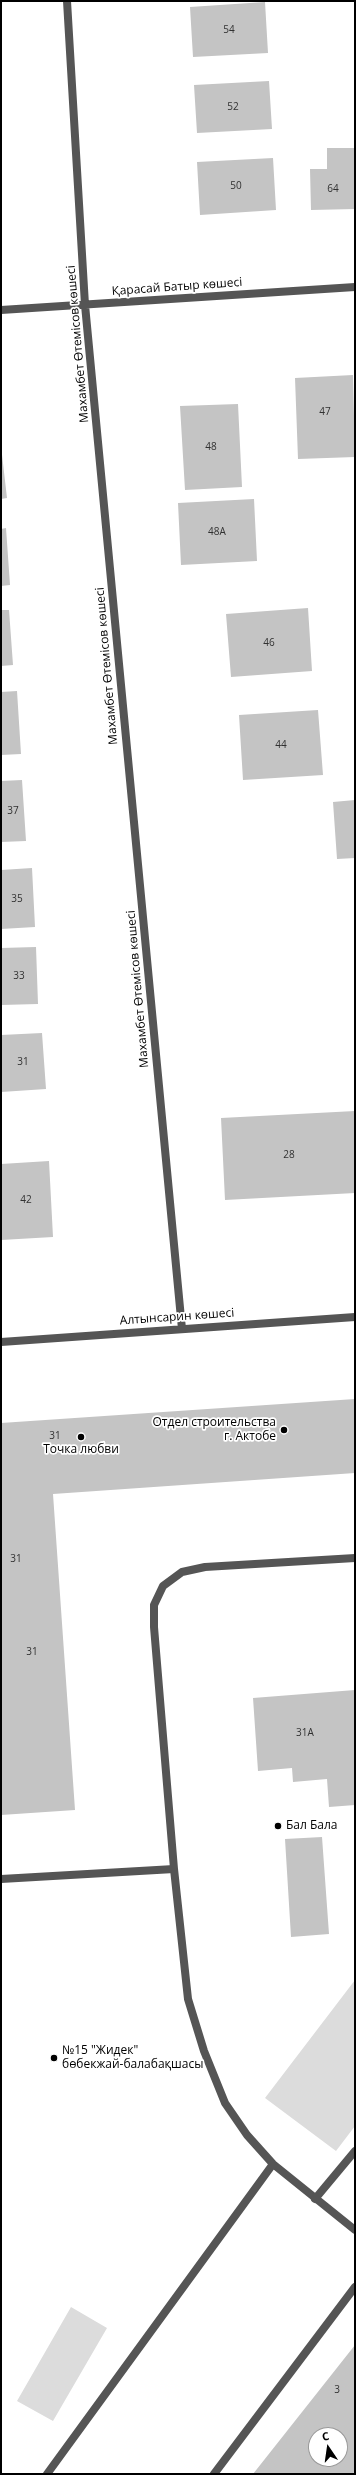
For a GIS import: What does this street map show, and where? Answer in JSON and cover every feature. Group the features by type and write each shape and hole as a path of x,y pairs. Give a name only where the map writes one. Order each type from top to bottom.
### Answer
{"street":[{"name":"Махамбет Өтемісов көшесі","path":"67,1 86,305 182,1329"},
{"name":"Қарасай Батыр көшесі","path":"1,310 355,287"},
{"name":"Алтынсарин көшесі","path":"1,1342 355,1317"},
{"path":"355,1558 206,1567 182,1572 163,1586 154,1605 154,1627 174,1869 188,1999 204,2051 225,2103 247,2135 272,2164 355,2230"},
{"path":"1,1879 174,1869"},
{"path":"315,2199 355,2151"},
{"path":"47,2474 272,2164"},
{"path":"214,2474 355,2287"}],"shaded area":[{"path":"355,1980 355,2126 336,2151 265,2098"},
{"path":"71,2307 107,2328 53,2421 17,2401"}],"building":[{"path":"265,2 268,53 193,57 190,7"},
{"path":"269,81 272,129 197,133 194,85"},
{"path":"327,148 355,148 355,209 311,210 310,169 327,169"},
{"path":"273,158 276,210 200,215 197,162"},
{"path":"353,375 355,457 298,459 295,378"},
{"path":"238,404 242,487 185,490 180,406"},
{"path":"1,446 7,498 1,499"},
{"path":"254,499 257,561 181,565 178,503"},
{"path":"6,528 10,585 1,586 1,529"},
{"path":"308,608 312,671 231,677 226,614"},
{"path":"1,610 9,610 13,665 1,666"},
{"path":"17,691 21,754 1,755 1,692"},
{"path":"318,710 323,775 243,780 239,715"},
{"path":"22,780 26,841 1,842 1,781"},
{"path":"355,800 355,858 337,859 333,802"},
{"path":"32,868 35,927 1,929 1,870"},
{"path":"36,947 38,1004 1,1005 1,948"},
{"path":"42,1033 46,1089 1,1092 1,1035"},
{"path":"355,1111 355,1193 225,1200 221,1118"},
{"path":"49,1161 53,1237 1,1240 1,1164"},
{"path":"355,1399 355,1473 53,1494 75,1810 1,1815 1,1423"},
{"path":"355,1690 355,1805 329,1807 327,1779 293,1782 292,1768 258,1771 253,1698"},
{"path":"322,1837 329,1934 291,1937 285,1839"},
{"path":"355,2345 355,2471 353,2474 253,2474"}],"place":[{"name":"Отдел строительства г. Актобе","path":"284,1430"},
{"name":"Точка любви","path":"81,1437"},
{"name":"Бал Бала","path":"278,1826"},
{"name":"№15 \"Жидек\" бөбекжай-балабақшасы","path":"54,2058"}]}
